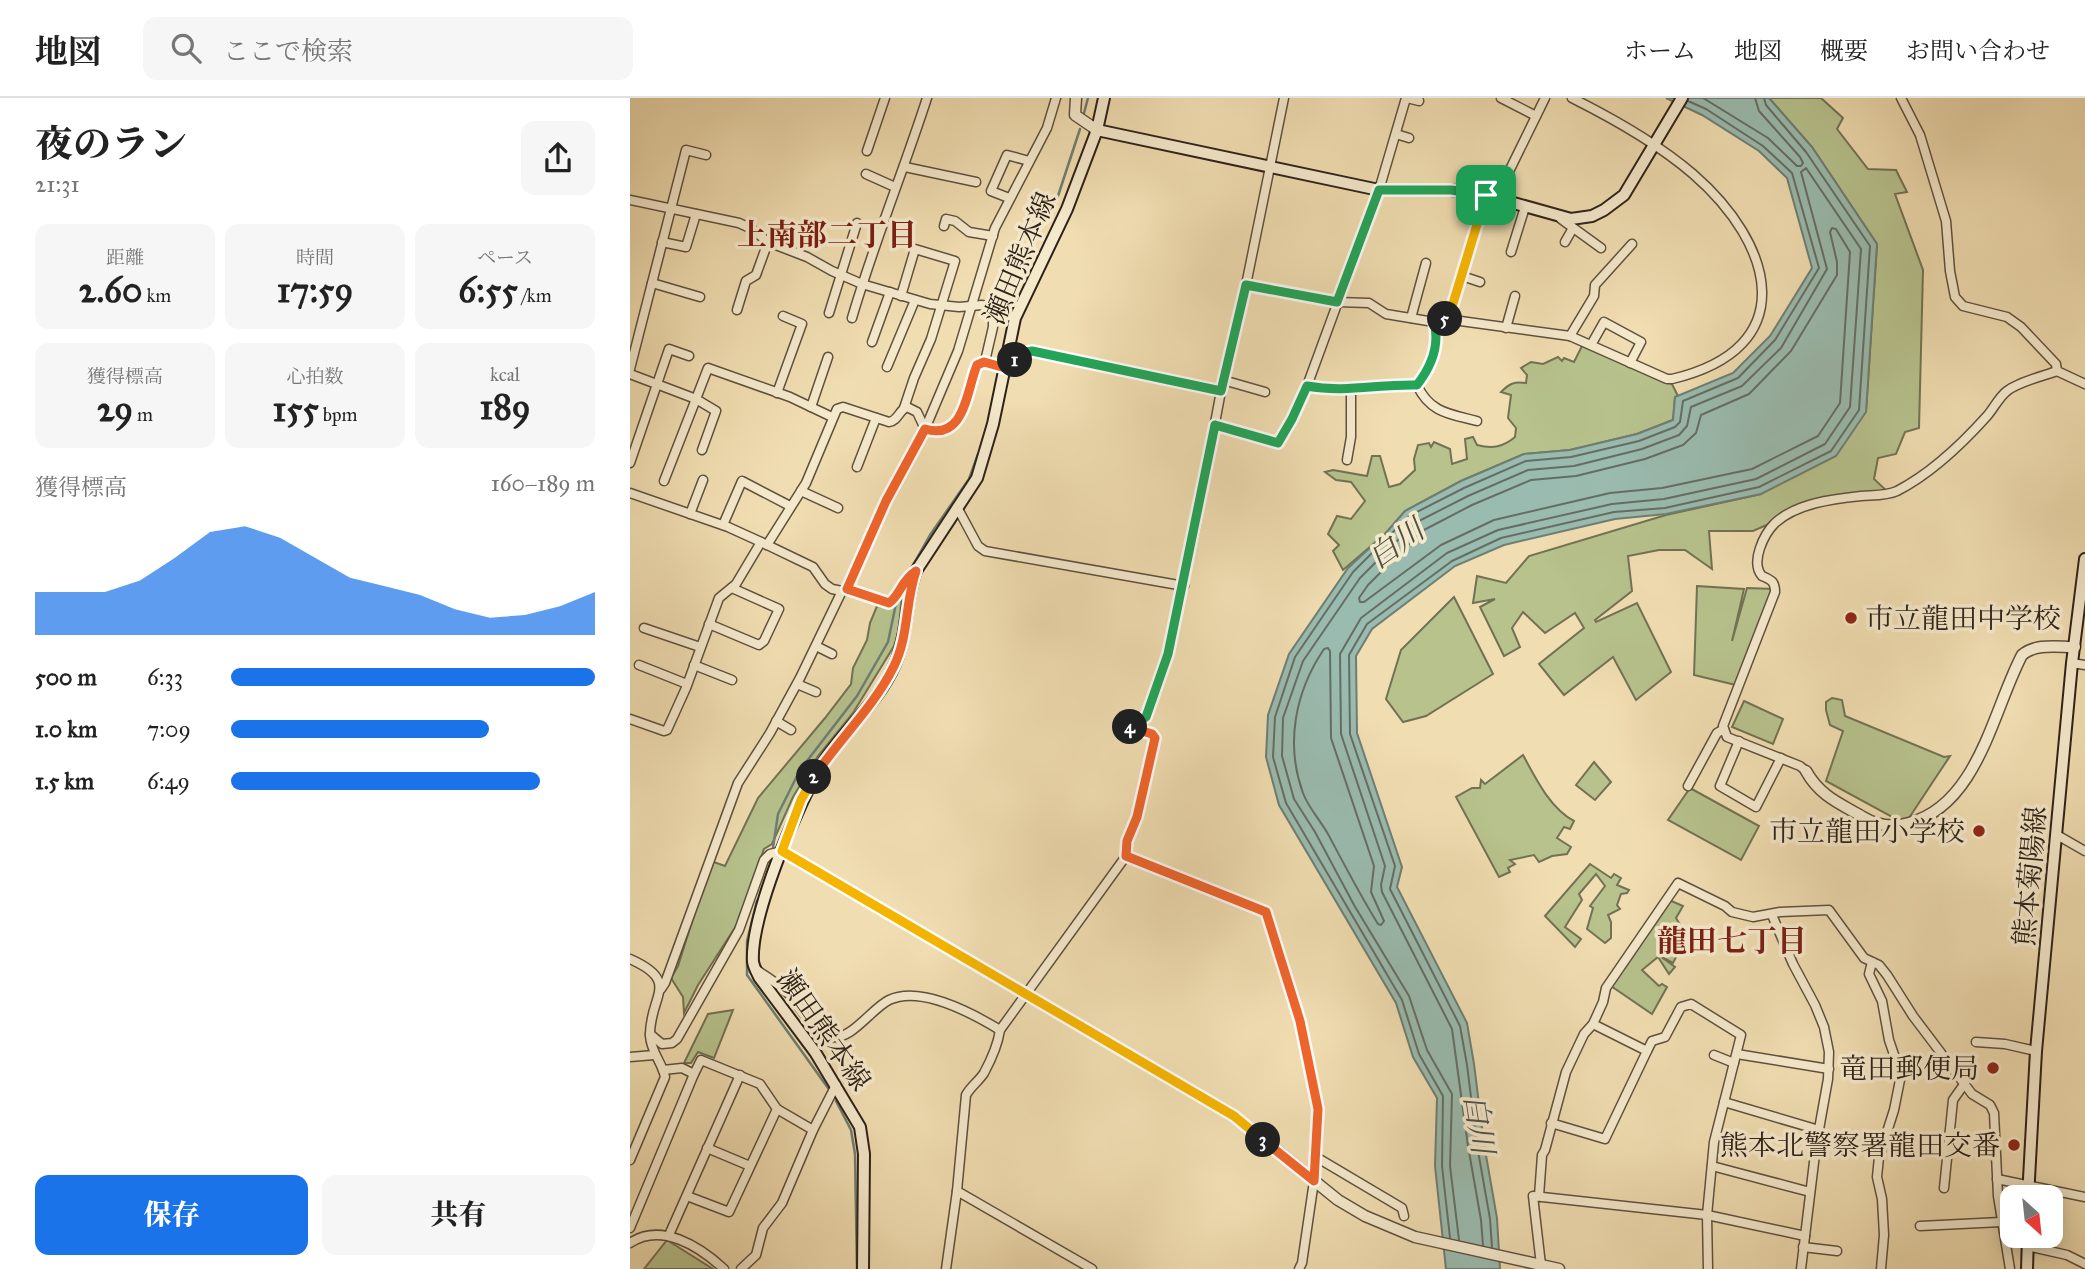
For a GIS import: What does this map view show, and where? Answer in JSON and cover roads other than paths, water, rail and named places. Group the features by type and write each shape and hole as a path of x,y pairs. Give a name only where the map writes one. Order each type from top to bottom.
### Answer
{"main road":[{"name":"瀬田熊本線","path":"863,1269 863,1137 852,1111 836,1085 755,969 755,943 764,900 807,788 895,666 904,637 911,584 916,571 977,478 993,424 1015,318 1067,209 1097,130 1104,98"},
{"path":"1097,130 1379,190 1451,190 1491,197 1571,219 1592,216 1616,202 1630,186 1682,98"},
{"name":"熊本菊陽線","path":"2028,1184 2036,1051 2085,559"},
{"path":"2027,1269 2028,1248"}],"street":[{"path":"867,151 885,98"},
{"path":"852,318 927,98"},
{"path":"630,1160 664,1081 663,1070 654,1055 650,1034 661,989 685,932 738,783 797,684 886,501 925,429 958,351 993,236 1009,198 1052,116 1056,98"},
{"path":"1076,98 1075,115 1097,130"},
{"path":"946,1269 966,1095 973,1083 982,1076 999,1039 1000,1030 1126,856 1127,841 1137,817 1155,738 1152,734 1130,727 1146,717 1168,654 1184,586 1223,380 1246,285 1284,98"},
{"path":"1215,425 1278,443 1287,429 1307,386 1379,190 1406,98 1419,101"},
{"path":"1501,98 1536,116"},
{"path":"1448,320 1491,197 1545,98"},
{"path":"1246,285 1337,302 1370,303 1386,314 1434,322 1448,320 1570,336 1672,379 1716,363 1734,353 1749,339 1763,300 1760,273 1751,248 1727,211 1695,176 1611,118 1572,98"},
{"path":"1905,101 1920,135 1946,221 1955,297 1963,306 2007,317 2014,322 2029,334 2056,364 2057,371"},
{"path":"1396,134 1409,138"},
{"path":"702,450 716,411 630,371 686,150 706,155"},
{"path":"1009,198 991,191 1007,155 1029,162"},
{"path":"905,167 976,182"},
{"path":"866,174 895,187"},
{"path":"630,200 747,227 768,242 807,257 841,275 901,296 942,306 985,306 994,315 984,362"},
{"path":"1511,252 1525,207"},
{"path":"662,242 686,247 696,214"},
{"path":"1558,217 1601,248"},
{"path":"946,220 955,221 969,232 993,236"},
{"path":"829,313 857,223"},
{"path":"1565,242 1573,228"},
{"path":"737,310 746,281 756,275 768,242"},
{"path":"1570,336 1594,296 1595,285 1632,244"},
{"path":"630,719 666,731 687,684 719,598 732,588 801,491 837,409 843,407 892,422 904,408 942,306 955,261 915,249 901,296"},
{"path":"1410,318 1426,263"},
{"path":"1462,276 1480,282"},
{"path":"652,283 700,298"},
{"path":"872,342 890,292"},
{"path":"1506,328 1515,296"},
{"path":"887,367 915,300"},
{"path":"777,393 802,324 783,316"},
{"path":"1417,385 1436,349 1434,322"},
{"path":"1591,345 1604,322 1641,342 1630,363"},
{"path":"630,463 669,349 689,356"},
{"path":"925,429 940,432 954,425 963,408 977,365 984,362 1009,369 1019,355 1032,351 1221,391"},
{"path":"811,407 828,357"},
{"path":"664,481 708,368 777,393 832,417"},
{"path":"2075,647 2039,647 2022,655 1971,772 1949,801 1924,819 1898,826 1871,822 1819,792 1800,766 1727,737 1723,726 1775,592 1775,584 1762,576 1758,567 1759,551 1774,524 1788,514 1814,504 1890,494 1901,489 1949,455 2007,391 2057,371 2085,384"},
{"path":"1223,380 1265,391"},
{"path":"1307,386 1351,390 1417,385"},
{"path":"1417,385 1431,406 1477,421"},
{"path":"1347,460 1352,437 1351,390"},
{"path":"904,408 915,410 925,429"},
{"path":"857,467 876,418"},
{"path":"723,525 739,479 790,506"},
{"path":"690,514 702,480"},
{"path":"801,491 838,508"},
{"path":"630,493 723,525 764,543 813,567 829,587 889,603 894,600 905,578 916,571"},
{"path":"957,507 978,546 985,551 1184,586"},
{"path":"709,624 757,644 763,643 779,610 732,588"},
{"path":"644,628 700,647"},
{"path":"816,646 832,654"},
{"path":"2073,663 2085,665"},
{"path":"694,665 732,680"},
{"path":"639,666 687,684"},
{"path":"797,684 816,692"},
{"path":"776,721 791,730"},
{"path":"1688,786 1717,733 1724,729"},
{"path":"1739,741 1720,786 1756,807 1781,758"},
{"path":"2057,835 2085,851"},
{"path":"650,1034 662,1044 677,1040 739,930 764,860 770,854 782,851 1234,1116 1338,1200 1365,1216 1415,1237 1559,1269"},
{"path":"1126,856 1266,912 1300,1021 1318,1109 1314,1181 1302,1263 1298,1269"},
{"path":"1539,1196 1542,1156 1569,1064 1584,1034 1593,1024 1613,977 1678,883 1726,906 1732,912 1753,917 1829,910 1864,958 1879,965 1887,975 1913,1016 1972,1094 1990,1105 1994,1113 2000,1211"},
{"path":"1772,915 1793,964 1815,1005 1824,1027 1829,1052 1829,1069 1801,1269"},
{"path":"630,959 656,975 661,989"},
{"path":"1872,962 1869,974 1882,1001 1889,1041 1901,1074 1894,1110 1879,1157 1877,1177 1882,1199 1884,1235 1881,1269"},
{"path":"755,969 792,996 823,1034 833,1038 846,1035 889,1000 913,995 974,1014 1000,1030"},
{"path":"1551,1123 1605,1139 1651,1041 1665,1037 1681,1007 1691,1004 1741,1035 1714,1142 1707,1215 1707,1269"},
{"path":"1593,1024 1647,1051"},
{"path":"1976,1042 2005,1044 2036,1051"},
{"path":"1737,1054 1829,1069"},
{"path":"630,1057 654,1055"},
{"path":"1714,1055 1734,1063"},
{"path":"630,1228 701,1060 760,1084 777,1109 813,1130"},
{"path":"663,1070 682,1068 694,1074"},
{"path":"669,1234 740,1075"},
{"path":"1944,1188 1953,1100 1965,1083"},
{"path":"741,1269 756,1255 763,1228 782,1203 813,1130 836,1085"},
{"path":"1724,1102 1819,1130"},
{"path":"687,1196 729,1212 777,1109"},
{"path":"708,1148 750,1166"},
{"path":"1316,1157 1402,1208 1404,1216"},
{"path":"1712,1166 1810,1192"},
{"path":"1997,1179 2085,1197"},
{"path":"957,1191 1092,1269"},
{"path":"1541,1265 1533,1196 1707,1215 1805,1236"},
{"path":"1920,1227 2000,1222"},
{"path":"630,1243 646,1234 669,1234 695,1248 724,1269"},
{"path":"1804,1247 1837,1251"},
{"path":"2006,1248 2010,1269"},
{"path":"2048,1248 2085,1264"}],"water":[{"name":"白川","path":"1666,98 1769,98 1812,147 1877,244 1866,412 1836,456 1761,494 1666,514 1615,519 1504,545 1455,566 1372,629 1356,656 1357,733 1402,867 1397,887 1467,1023 1497,1218 1500,1269 1446,1269 1435,1166 1437,1098 1413,1057 1396,1003 1279,805 1266,757 1268,715 1289,654 1348,568 1385,534 1405,511 1461,481 1524,454 1570,450 1637,434 1673,420 1675,397 1733,373 1770,336 1812,268 1787,178 1759,151 1702,115"}],"waterway":[{"path":"1084,113 1088,98"},
{"path":"1057,199 1080,129"},
{"path":"908,574 930,535 969,479 978,454"},
{"path":"773,848 778,814 800,770 857,696 888,642 897,599"},
{"path":"757,901 747,941 747,975 828,1088"},
{"path":"836,1101 851,1130 855,1154 857,1269"}],"place":[{"name":"市立龍田中学校","path":"1851,618"},
{"name":"市立龍田小学校","path":"1979,831"},
{"name":"竜田郵便局","path":"1993,1068"},
{"name":"熊本北警察署龍田交番","path":"2014,1145"}],"district":[{"name":"上南部二丁目","path":"827,235"},
{"name":"龍田七丁目","path":"1732,941"}]}
